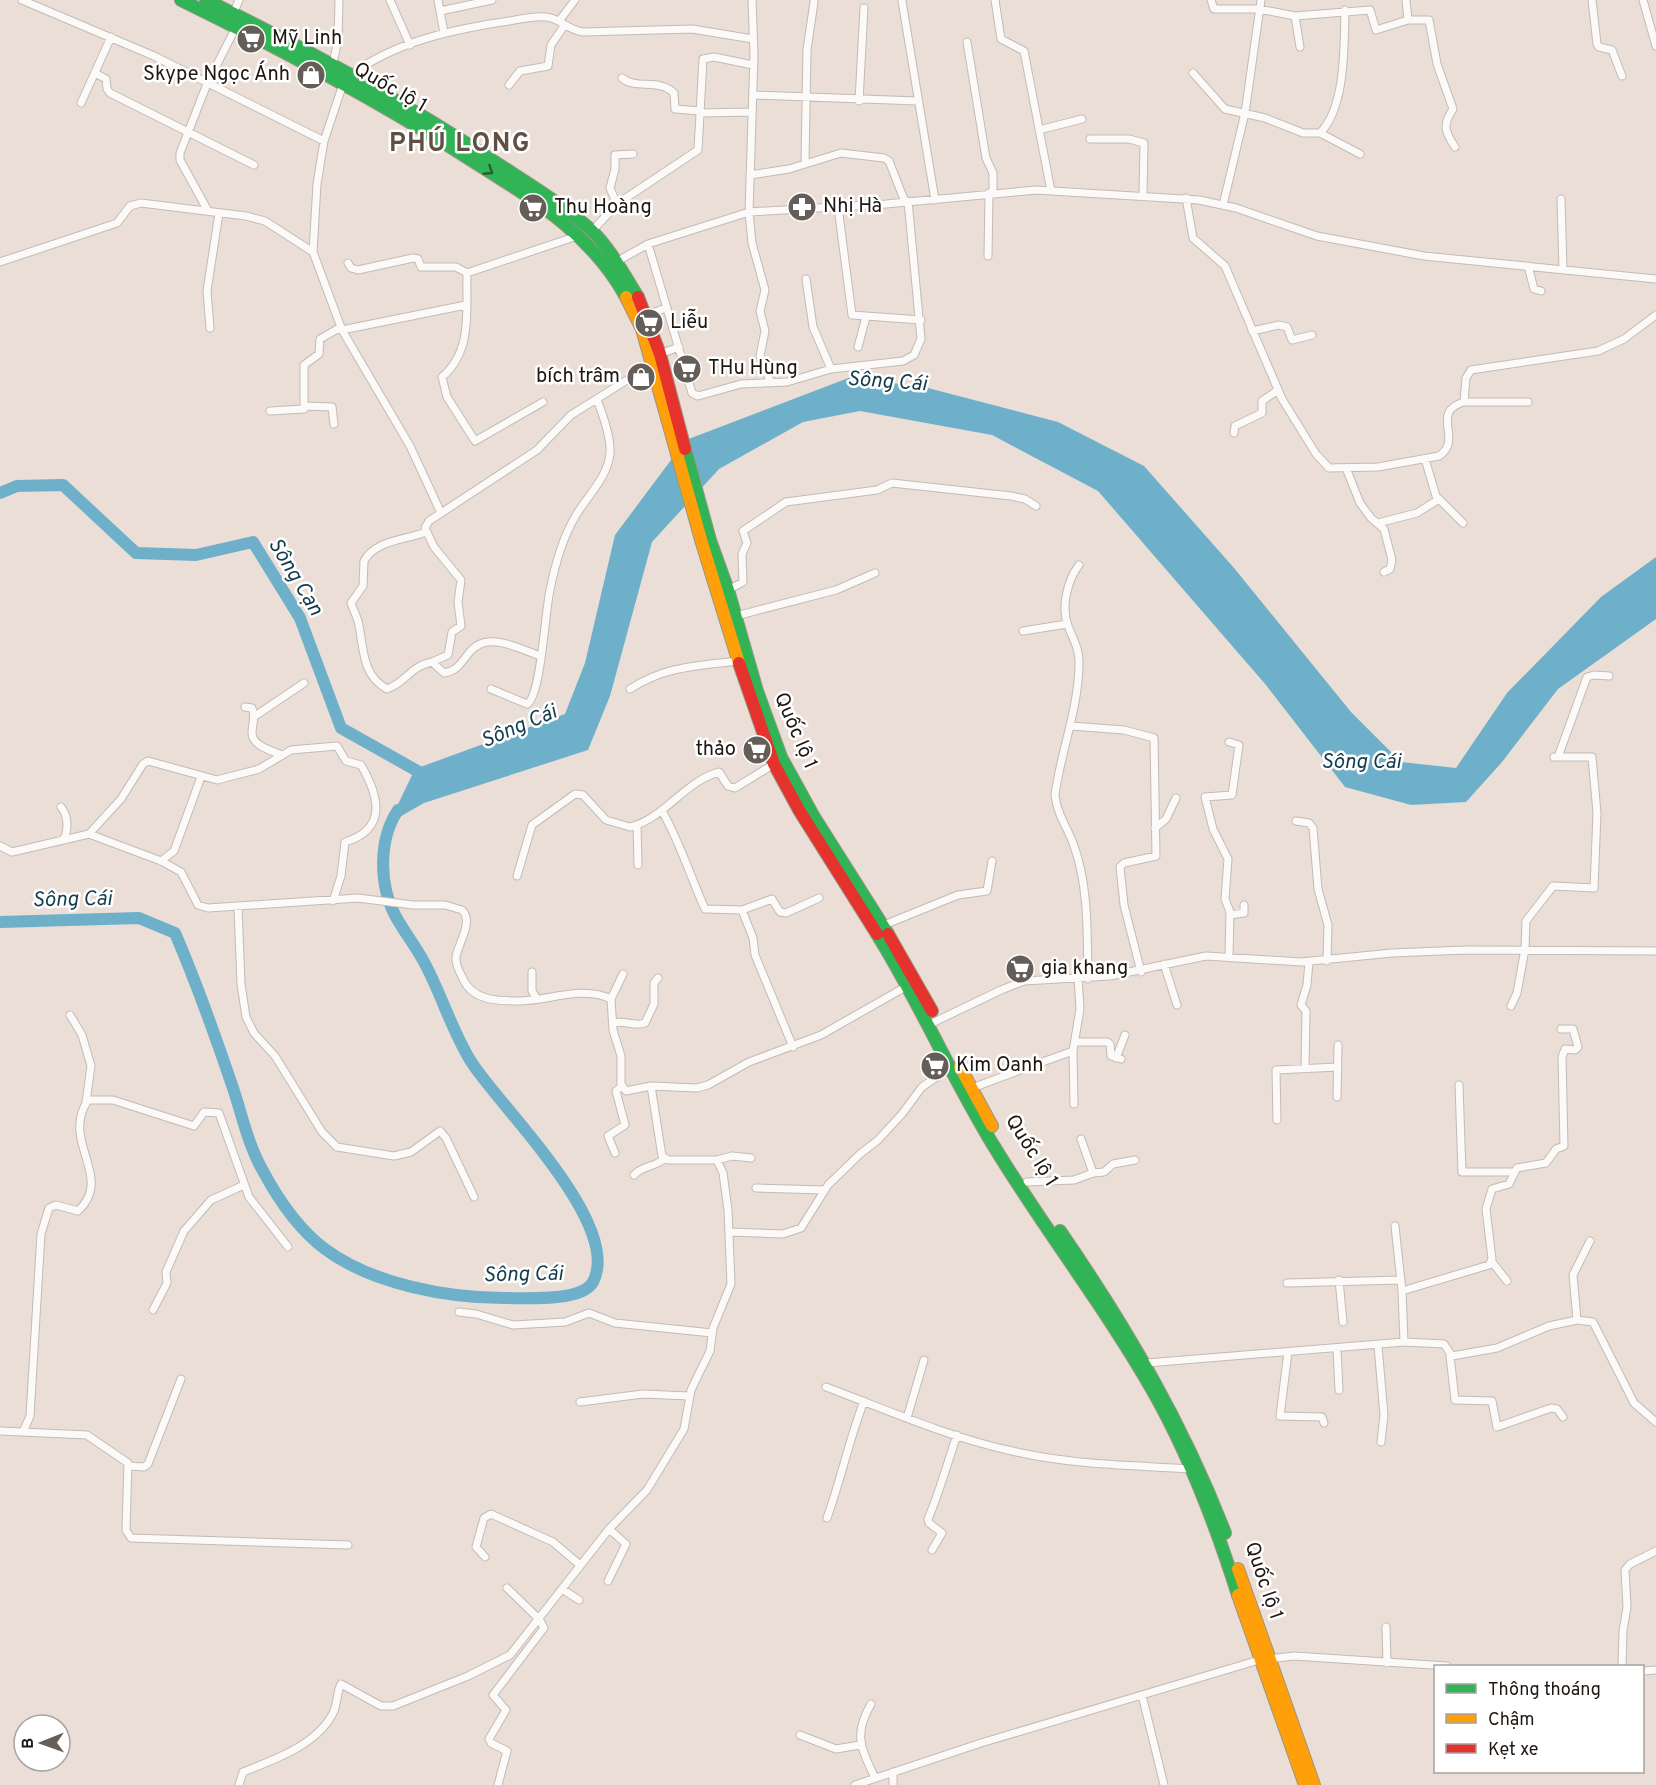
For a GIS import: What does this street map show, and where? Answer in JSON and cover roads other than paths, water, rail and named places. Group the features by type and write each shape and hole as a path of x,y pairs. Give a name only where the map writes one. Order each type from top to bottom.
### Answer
{"highway":[{"name":"Quốc lộ 1","path":"181,0 374,99 586,233 626,296 642,328 651,365 660,378"},
{"name":"Quốc lộ 1","path":"206,0 333,63 434,121 498,163 586,233 616,262 647,315 660,354 660,378"},
{"path":"660,378 706,541"},
{"name":"Quốc lộ 1","path":"706,541 728,590 757,690 781,757 825,834 884,925 933,1022 951,1067 1001,1157 1135,1359 1190,1469 1314,1785"},
{"name":"Quốc lộ 1","path":"706,541 738,661 774,764 799,810 933,1022 1027,1182 1121,1320 1168,1400 1210,1491 1305,1785"}],"street":[{"path":"22,0 111,37 324,141"},
{"path":"234,12 239,0"},
{"path":"333,63 338,40 339,0"},
{"path":"390,0 410,45"},
{"path":"438,0 444,33"},
{"path":"440,11 492,0"},
{"path":"509,85 515,74 520,71 548,66 551,45 575,0"},
{"path":"752,0 753,95 749,212 752,243 765,290 760,315 765,330 760,356 771,383"},
{"path":"995,0 1001,39 1007,44 1023,49 1051,191"},
{"path":"1211,0 1214,9 1259,9 1295,16 1345,10 1371,11 1376,30 1408,20 1425,19 1431,23 1437,64 1453,109 1446,119 1445,129 1455,147"},
{"path":"1222,205 1245,113 1261,0"},
{"path":"1406,0 1408,20"},
{"path":"1592,0 1597,44 1599,47 1612,50 1622,76"},
{"path":"1643,0 1656,46"},
{"path":"902,1 935,200"},
{"path":"805,162 807,50 814,2"},
{"path":"859,100 864,8"},
{"path":"1320,133 1329,123 1336,100 1343,63 1345,10"},
{"path":"1295,16 1300,47"},
{"path":"441,513 410,446 342,329 313,252 317,184 324,141 342,82 382,57 444,33 541,17 561,24 571,31 692,29 753,39"},
{"path":"208,211 180,160 182,144 207,84 236,27"},
{"path":"81,103 111,37"},
{"path":"967,42 986,158 993,173 988,256"},
{"path":"348,263 358,270 413,258 417,259 421,267 456,267 467,273 586,233 617,204 680,159 696,153 703,59 714,57 753,65"},
{"path":"95,73 106,80 106,89 110,93 254,165"},
{"path":"1193,73 1198,81 1213,93 1222,107 1303,133 1320,133 1360,154"},
{"path":"622,78 629,83 655,84 669,88 674,93 675,109 700,112 751,112"},
{"path":"753,95 917,101"},
{"path":"1039,130 1082,119"},
{"path":"1090,139 1129,139 1144,143 1143,195"},
{"path":"648,244 690,390 695,395 741,384 787,382 831,369 909,358 914,355 921,339 921,320 907,201 889,161 884,158 842,153 805,162 789,169 750,175"},
{"path":"617,204 610,188 615,169 615,155 633,154"},
{"path":"616,262 648,244 749,212 935,200 991,193 1051,191 1186,198 1222,205 1317,236 1424,256 1656,279"},
{"path":"1186,198 1193,238 1225,266 1278,390 1325,466 1378,467 1425,459 1444,453 1449,438 1447,413 1451,407 1464,402 1528,402"},
{"path":"1561,200 1563,269"},
{"path":"0,262 117,223 134,204 208,211 265,221 313,252"},
{"path":"838,207 852,315 921,320"},
{"path":"210,328 207,291 219,213"},
{"path":"1528,266 1534,289 1541,291"},
{"path":"467,273 467,333 454,367 442,377 447,397 474,440 543,402"},
{"path":"806,279 813,327 831,369"},
{"path":"305,406 304,365 319,354 320,339 342,329 466,305"},
{"path":"647,315 666,308"},
{"path":"1464,402 1466,378 1471,370 1598,351 1624,339 1656,315"},
{"path":"858,347 866,317"},
{"path":"1252,331 1279,326 1287,327 1292,340 1312,335"},
{"path":"660,354 679,347"},
{"path":"426,532 409,539 382,545 368,555 364,561 362,589 357,592 351,603 358,621 367,668 374,679 387,689 395,687 414,668 448,655 452,632 460,626 458,602 462,586 454,570 434,547 426,532 429,520 537,450 562,421 651,365"},
{"path":"1234,433 1235,426 1262,412 1262,401 1278,390"},
{"path":"490,689 530,704 538,683 548,597 561,549 573,519 603,474 610,453 597,400"},
{"path":"270,411 301,410 305,406 328,404 332,407 334,424"},
{"path":"1425,459 1439,499 1463,523"},
{"path":"1346,468 1360,504 1367,514 1384,529 1392,560 1390,569 1384,572"},
{"path":"728,590 743,582 742,554 747,543 743,531 786,501 877,490 892,483 1011,496 1025,499 1036,506"},
{"path":"1378,523 1418,513 1439,499"},
{"path":"1079,565 1067,585 1067,624 1077,644 1079,661 1071,726 1055,795 1056,806 1074,844 1079,869 1088,979"},
{"path":"736,616 836,590 875,573"},
{"path":"1023,631 1067,624"},
{"path":"432,662 444,673 448,672 463,663 474,647 492,640 540,656"},
{"path":"630,689 650,676 684,666 738,661"},
{"path":"1511,1006 1517,993 1525,950 1526,921 1551,887 1559,885 1594,888 1598,813 1592,757 1556,757 1587,677 1610,676"},
{"path":"255,716 304,682"},
{"path":"245,706 252,708 255,716 252,733 255,741 283,755"},
{"path":"1071,726 1124,730 1154,738 1155,858 1124,863 1120,867 1124,905 1141,972"},
{"path":"1229,742 1239,746 1232,795 1205,797 1213,829 1228,859 1225,899 1230,915 1229,957"},
{"path":"89,834 121,799 145,762 155,761 201,777 222,779 259,769 300,747 337,746 346,761 361,765 377,803 376,817 361,836 345,842 341,876 333,900"},
{"path":"517,876 532,825 575,794 582,795 606,820 622,827 637,825 662,811 681,794 715,773 721,773 728,786 735,788 774,764"},
{"path":"161,861 174,851 201,777"},
{"path":"1155,828 1163,823 1176,798"},
{"path":"61,807 66,814 67,834 63,840"},
{"path":"662,811 678,840 689,874 705,909 742,910 772,899 780,912 786,913 819,898"},
{"path":"1296,821 1309,823 1313,828 1318,889 1328,925 1327,961"},
{"path":"637,825 638,865"},
{"path":"0,846 12,852 89,834 161,861 181,872 198,905 207,908 238,908 268,903 358,898 413,906 450,906 465,912 467,920 456,962 465,984 473,994 510,1001 565,994 611,999"},
{"path":"884,925 958,895 987,891 992,861"},
{"path":"1230,915 1244,913 1244,904"},
{"path":"238,908 241,984 246,1017 254,1032 275,1056 322,1132 337,1147 394,1156 411,1152 440,1131 446,1137 474,1197"},
{"path":"742,910 753,938 755,955 793,1047"},
{"path":"933,1022 1024,981 1078,977 1088,979 1141,972 1164,964 1200,957 1309,962 1392,953 1525,950 1656,951"},
{"path":"1305,1069 1306,1011 1301,1005 1309,962"},
{"path":"1164,964 1177,1005"},
{"path":"532,972 532,991 537,999"},
{"path":"621,1087 621,1056 613,1023 611,999 623,974"},
{"path":"1074,1104 1073,1051 1080,1009 1078,977"},
{"path":"613,1023 622,1021 645,1023 654,1004 654,983 658,978"},
{"path":"621,1087 631,1091 651,1086 704,1086 749,1062 821,1035 909,985"},
{"path":"23,1432 30,1416 37,1270 44,1220 52,1206 72,1211 80,1209 91,1190 90,1168 78,1131 86,1102 91,1066 82,1035 70,1016"},
{"path":"1507,1281 1492,1262 1486,1214 1490,1192 1496,1186 1509,1184 1520,1167 1546,1163 1556,1149 1564,1146 1562,1057 1565,1049 1575,1050 1578,1047 1573,1029 1561,1029"},
{"path":"1076,1042 1107,1042 1110,1044 1111,1056 1119,1058 1125,1035"},
{"path":"1337,1097 1338,1045"},
{"path":"972,1088 1018,1068 1048,1062 1058,1055 1073,1051"},
{"path":"730,1232 794,1232 806,1222 824,1190 886,1132 922,1087 951,1067"},
{"path":"1277,1120 1276,1071 1338,1067"},
{"path":"1459,1085 1462,1172 1515,1172"},
{"path":"651,1086 660,1152 664,1159"},
{"path":"615,1154 608,1136 625,1125 616,1091 621,1087"},
{"path":"86,1102 113,1100 194,1126 204,1112 218,1113 244,1185 260,1215 288,1247"},
{"path":"1081,1139 1093,1173"},
{"path":"634,1175 638,1171 657,1165 664,1159 717,1160 732,1156 751,1158"},
{"path":"239,1785 243,1772 287,1753 326,1724 334,1713 341,1684 381,1706 393,1706 505,1659 541,1621 580,1565 609,1529 647,1490 684,1429 689,1396 710,1351 712,1333 731,1284 730,1232 725,1180 717,1160"},
{"path":"1027,1182 1074,1180 1093,1173 1104,1172 1113,1164 1135,1160"},
{"path":"153,1310 167,1283 166,1272 188,1225 211,1200 244,1185"},
{"path":"756,1188 824,1190"},
{"path":"1395,1227 1402,1290 1404,1342"},
{"path":"1577,1320 1573,1275 1590,1241"},
{"path":"1402,1290 1474,1271 1492,1262"},
{"path":"1338,1280 1343,1322"},
{"path":"1287,1283 1401,1280"},
{"path":"459,1312 476,1314 513,1325 565,1322 589,1313 615,1323 712,1333"},
{"path":"1450,1356 1494,1348 1549,1326 1577,1320 1593,1322 1634,1403 1656,1422"},
{"path":"1147,1363 1378,1346 1404,1342 1444,1344 1450,1356 1455,1400 1492,1401 1497,1427 1551,1408 1557,1409 1563,1417"},
{"path":"1378,1346 1384,1415 1381,1442"},
{"path":"1336,1349 1339,1390"},
{"path":"1288,1352 1280,1416 1322,1418 1324,1423"},
{"path":"907,1418 924,1359"},
{"path":"0,1431 90,1436 129,1466 144,1467 148,1464 181,1379"},
{"path":"826,1387 907,1418 1010,1451 1041,1457 1190,1469"},
{"path":"580,1402 643,1394 689,1396"},
{"path":"827,1518 864,1401"},
{"path":"933,1550 942,1533 929,1523 928,1519 942,1486 944,1471 957,1435"},
{"path":"129,1466 126,1530 129,1537 348,1545"},
{"path":"485,1557 478,1550 477,1543 484,1518 491,1514 553,1542 580,1565"},
{"path":"608,1581 626,1544 609,1529"},
{"path":"1622,1665 1623,1631 1627,1607 1625,1570 1630,1564 1656,1551"},
{"path":"498,1785 507,1751 491,1743 489,1739 506,1710 493,1695 543,1630 541,1621 507,1588"},
{"path":"564,1591 579,1600"},
{"path":"1386,1628 1387,1663"},
{"path":"855,1785 1142,1695 1264,1660 1294,1656 1434,1665"},
{"path":"1142,1695 1164,1785"},
{"path":"871,1704 861,1722 860,1745 875,1778"},
{"path":"800,1735 830,1748 860,1745"},
{"path":"893,1772 893,1785"}],"water":[{"name":"Sông Cái","path":"851,377 928,388 1058,422 1144,466 1234,568 1351,712 1401,762 1456,768 1507,693 1601,597 1656,557 1656,619 1558,689 1502,762 1466,802 1411,805 1345,787 1266,685 1098,491 992,435 860,411 803,422 719,469 652,542 610,696 588,750 424,803 389,823 415,769 565,714 585,663 615,535 686,440"}],"waterway":[{"name":"Sông Cạn","path":"0,493 17,486 63,485 136,553 196,555 253,542 300,618 341,728 428,777"},
{"name":"Sông Cái","path":"0,922 139,918 175,933 213,1029 258,1161 275,1192 297,1223 325,1249 344,1261 387,1280 435,1292 482,1297 538,1298 577,1293 593,1282 598,1258 591,1230 576,1200 555,1168 472,1063 424,962 390,905 384,877 384,849 391,822 398,810"}],"place":[{"name":"Mỹ Linh","path":"251,39"},
{"name":"Skype Ngọc Ánh","path":"311,75"},
{"name":"Nhị Hà","path":"802,207"},
{"name":"Thu Hoàng","path":"533,208"},
{"name":"Liễu","path":"649,323"},
{"name":"THu Hùng","path":"687,369"},
{"name":"bích trâm","path":"641,377"},
{"name":"thảo","path":"757,750"},
{"name":"gia khang","path":"1020,969"},
{"name":"Kim Oanh","path":"935,1066"}],"district":[{"name":"PHÚ LONG","path":"460,144"}]}
